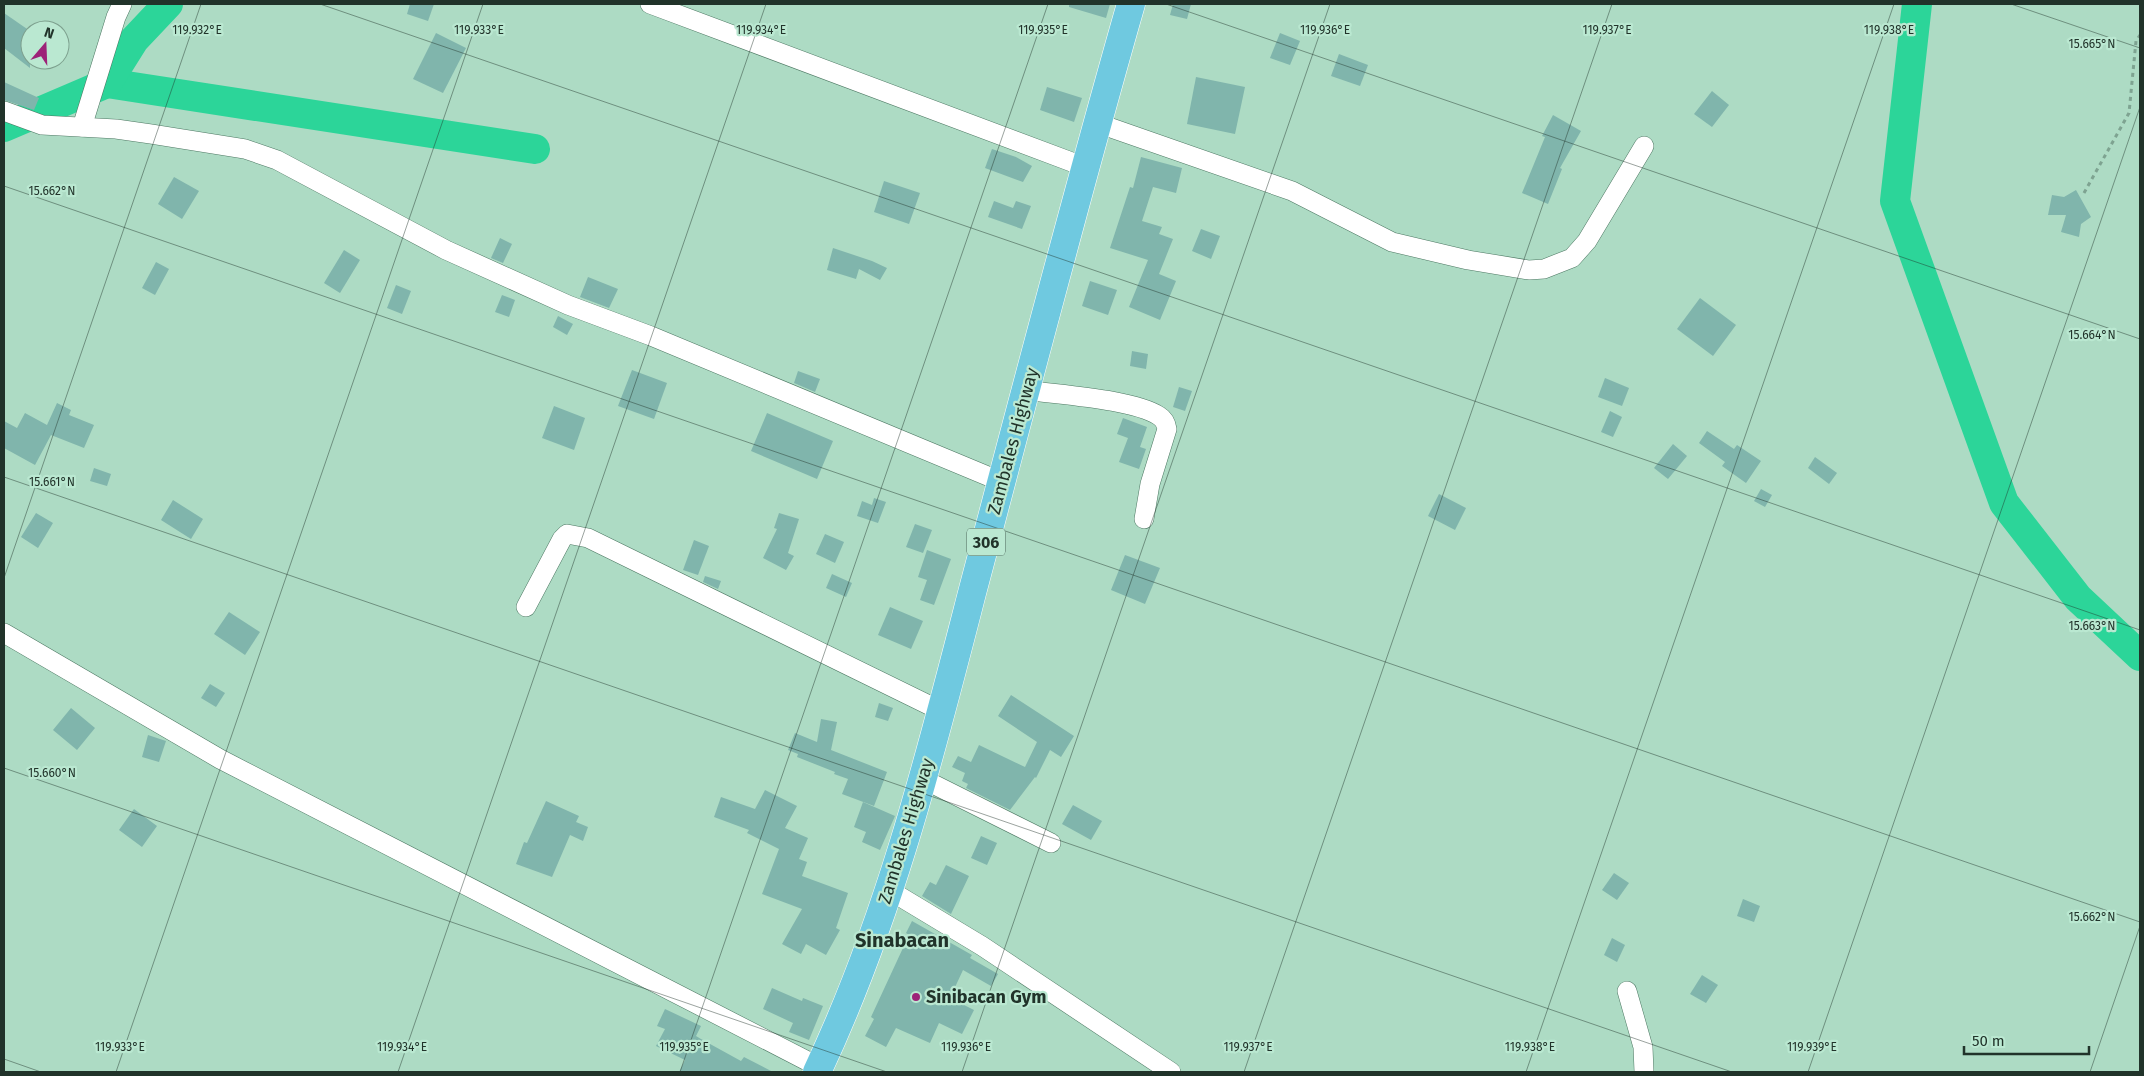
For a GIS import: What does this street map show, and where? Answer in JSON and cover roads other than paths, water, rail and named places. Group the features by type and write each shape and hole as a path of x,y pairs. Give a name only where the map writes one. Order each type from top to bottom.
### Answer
{"main road":[{"name":"Zambales Highway","path":"818,1070 851,992 913,819 1085,167 1131,4"}],"street":[{"path":"82,127 116,17 122,4"},
{"path":"650,4 1085,167"},
{"path":"5,112 42,125 133,131 245,149 277,160 446,250 552,298 651,336 1002,482"},
{"path":"1097,123 1292,191 1392,242 1468,260 1529,270 1550,267 1572,258 1587,241 1644,146"},
{"path":"1026,390 1129,405 1161,417 1166,422 1167,429 1150,484 1144,519"},
{"path":"526,607 562,539 567,534 581,536 941,711"},
{"path":"4,634 220,759 818,1070"},
{"path":"923,779 1051,843"},
{"path":"889,890 982,946 1171,1072"},
{"path":"1627,991 1643,1047 1644,1072"}],"waterway":[{"path":"4,127 107,83 134,40 168,4"},
{"path":"1917,4 1895,201 2004,503 2078,598 2140,656"},
{"path":"107,83 535,149"}],"place":[{"name":"Sinibacan Gym","path":"916,997"}],"district":[{"name":"Sinabacan","path":"902,940"}]}
